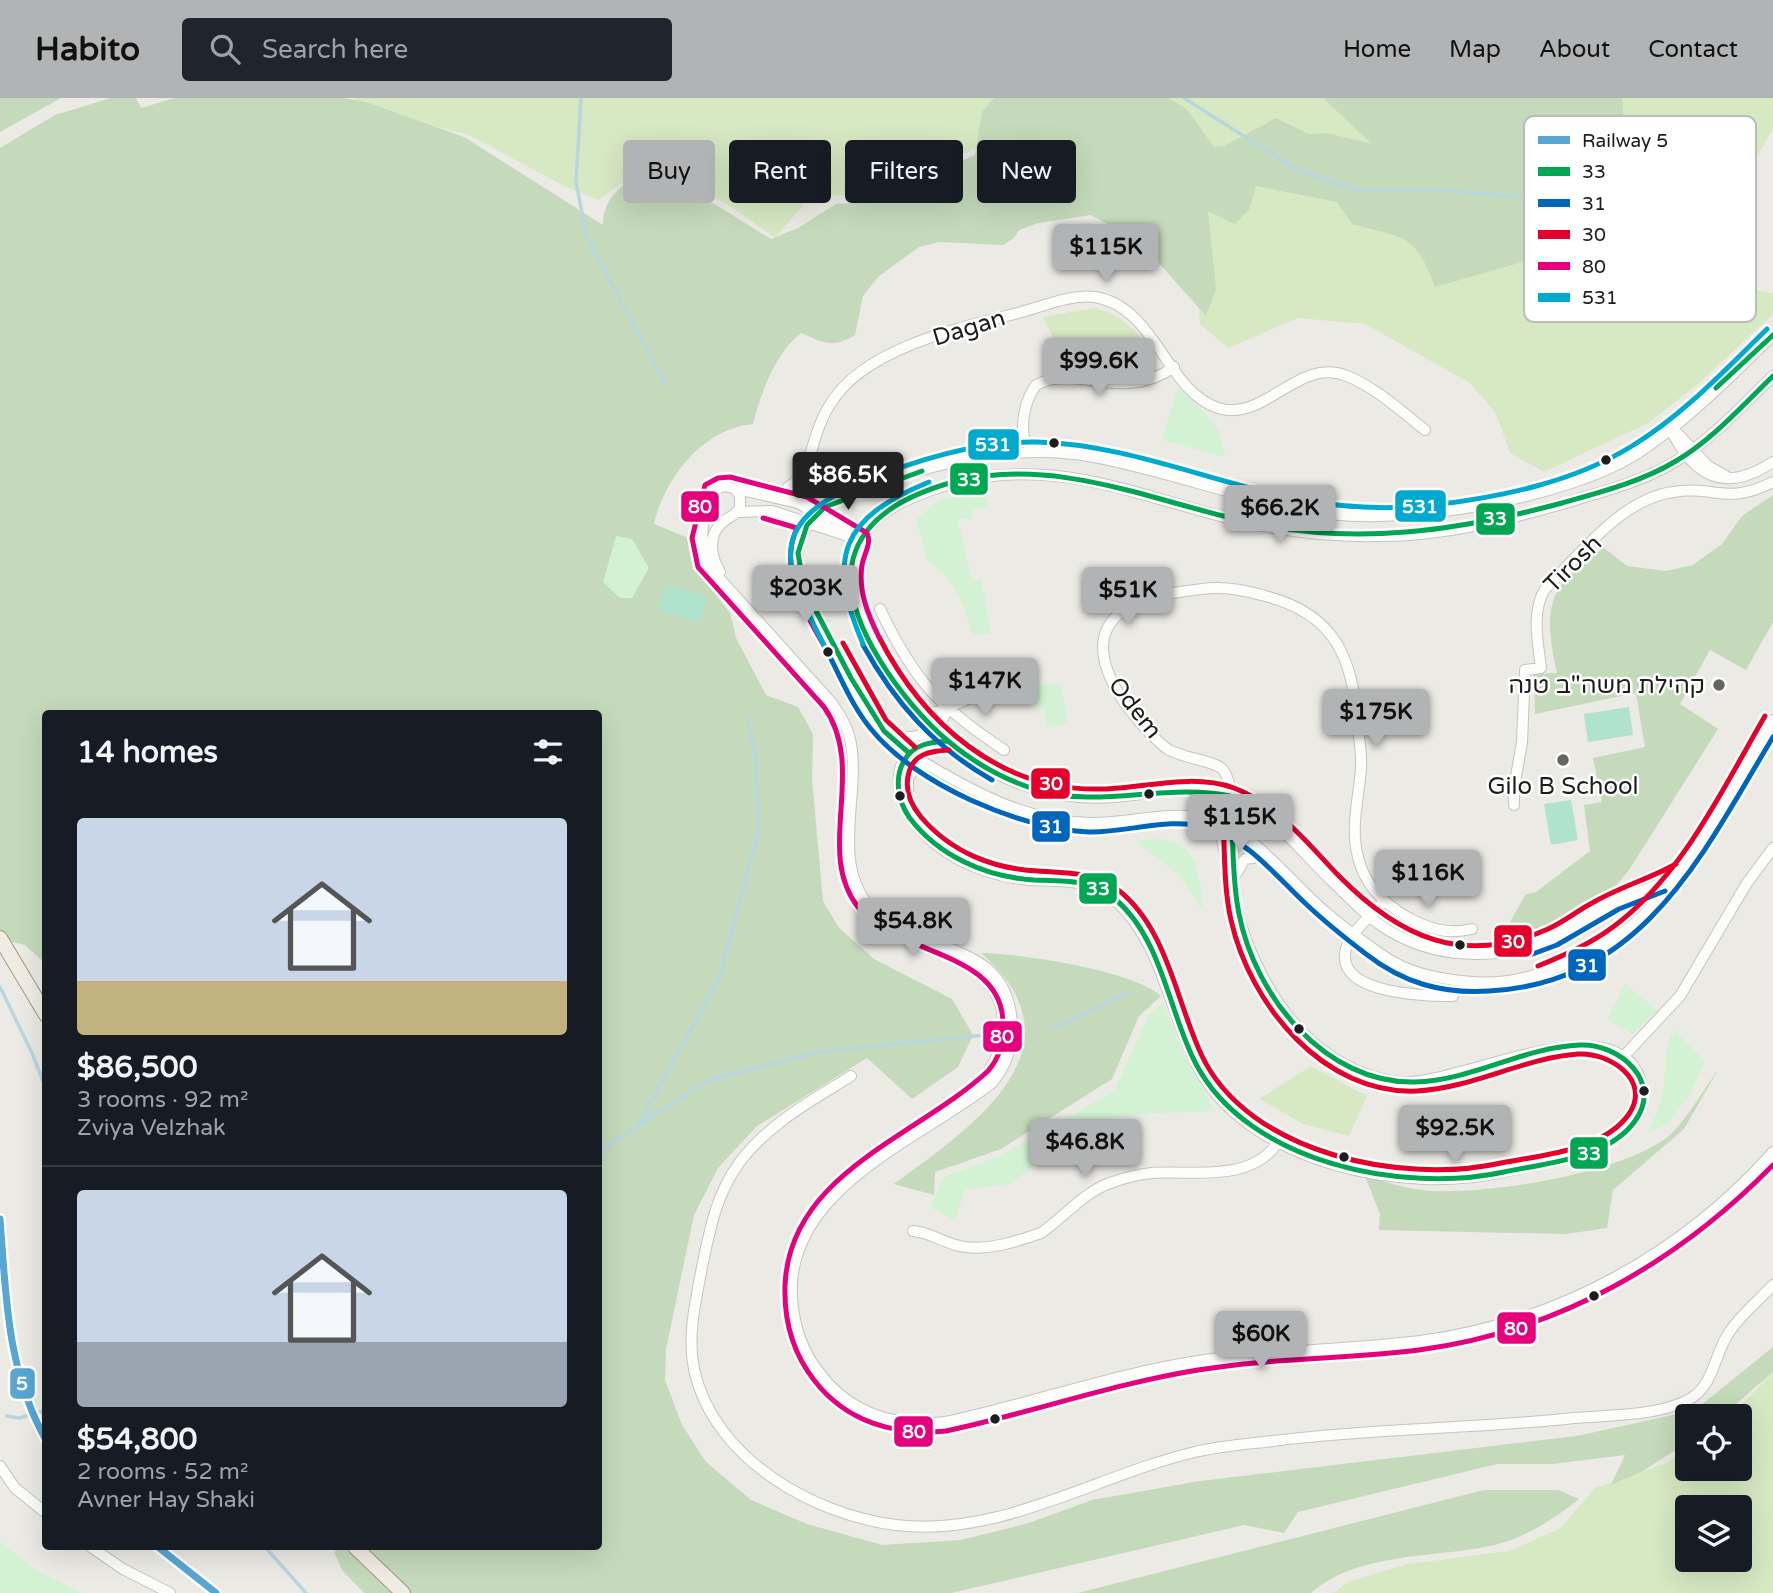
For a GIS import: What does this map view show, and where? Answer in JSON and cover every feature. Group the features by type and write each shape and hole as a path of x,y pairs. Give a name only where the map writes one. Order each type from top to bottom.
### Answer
{"main road":[{"path":"0,938 42,1008"},
{"path":"358,1550 403,1593"}],"street":[{"name":"Dagan","path":"814,510 805,496 804,475 824,416 850,380 896,351 1001,317 1072,299 1096,298 1117,306 1140,323 1203,401 1222,409 1233,410 1254,405 1312,374 1346,375 1383,397 1425,430"},
{"path":"1773,335 1670,428 1637,453 1584,477 1484,505 1406,515 1351,516 1305,509 1119,462 1038,451 1004,453 942,465 814,510 798,549 802,581 851,678 888,736 914,756 995,802 1044,817 1093,823 1172,817 1215,821 1232,828 1355,934 1414,973 1480,983 1517,980 1554,970 1618,936 1636,922 1680,872 1773,720"},
{"path":"1038,451 1026,442 1023,429 1030,393 1043,381 1129,385 1149,382 1174,367"},
{"path":"1680,872 1660,885 1606,906 1553,937 1504,952 1469,954 1424,946 1398,935 1370,918 1261,814 1230,796 1214,792 1091,798 1057,796 1036,791 996,773 948,741 919,715 874,647 853,601 851,577 860,539 885,513 924,493 978,477 1032,473 1071,476 1284,530 1381,537 1437,533 1494,522 1616,488 1656,472 1689,452 1773,376"},
{"path":"1670,428 1706,474 1728,478 1751,474 1773,462"},
{"path":"1004,453 1023,429"},
{"path":"776,496 804,475"},
{"name":"Tirosh","path":"1514,805 1514,788 1522,742 1525,670 1541,668 1537,612 1538,600 1545,589 1613,523 1656,496 1684,490 1740,496 1773,482"},
{"path":"860,539 814,510 776,496 724,486 716,488 709,497 701,547 706,563 831,702 846,726 852,752 849,816 853,870 863,899 888,923 956,950 986,966 996,977 1007,998 1012,1031 1006,1062 992,1083 832,1197 803,1235 793,1266 796,1325 815,1368 834,1390 861,1409 910,1424 955,1420 1199,1361 1420,1341 1506,1323 1588,1293 1662,1250 1725,1202 1773,1152"},
{"path":"736,490 741,500 738,512"},
{"path":"709,507 716,516 728,518"},
{"path":"724,581 713,558 712,544 716,530 738,512 772,510 860,539"},
{"name":"Odem","path":"1222,769 1184,758 1168,749 1113,685 1104,661 1104,636 1108,626 1124,610 1162,596 1207,588 1250,592 1279,599 1305,612 1318,623 1342,651 1354,686 1362,765 1355,828 1357,856 1366,878 1384,901"},
{"path":"880,608 907,662 948,709 1004,750"},
{"path":"919,715 948,709 976,695"},
{"path":"948,709 929,743 914,756 907,788 912,820 950,855 975,869 1022,879 1090,884 1116,900 1143,934 1185,1039 1206,1079 1227,1107 1276,1144 1318,1160 1423,1180 1460,1181 1592,1149 1621,1134 1640,1113 1643,1100 1637,1070 1624,1056 1606,1047 1581,1045 1432,1080 1399,1082 1380,1079 1336,1059 1302,1032 1268,984 1243,930 1215,821"},
{"path":"888,736 912,737 936,731"},
{"path":"929,743 948,741"},
{"path":"1214,792 1222,780 1222,769"},
{"path":"1222,769 1230,796 1235,876 1243,930"},
{"path":"1215,821 1227,808 1230,796"},
{"path":"1624,1056 1680,996 1747,883 1773,848"},
{"path":"1235,876 1240,864 1248,858 1266,856"},
{"path":"1453,996 1397,994 1364,980 1346,962 1347,948 1355,934 1384,901 1436,930 1448,933 1472,929"},
{"path":"851,1076 770,1130 749,1150 728,1180 712,1221 694,1307 691,1346 693,1366 705,1401 725,1432 751,1460 802,1494 844,1513 870,1521 924,1527 974,1522 1172,1458 1220,1447 1341,1433 1525,1423 1643,1411 1678,1404 1702,1391 1732,1328 1773,1284"},
{"path":"913,1231 961,1247 996,1245 1041,1233 1107,1184 1151,1173 1214,1173 1245,1167 1268,1156 1276,1144"},
{"path":"0,1466 15,1488 42,1510"},
{"path":"95,1550 123,1569 170,1593"}],"green space":[{"path":"0,98 61,98 0,132"},
{"path":"111,98 136,98 141,108 175,98 343,98 366,102 464,137 603,225 608,204 623,186 623,203 713,203 771,239 798,228 836,204 963,203 963,160 975,155 977,143 977,203 1076,203 1076,140 977,140 982,112 994,98 1168,98 1187,109 1214,147 1224,146 1276,118 1309,134 1327,133 1372,144 1323,98 1622,98 1623,116 1524,116 1524,262 1435,287 1421,256 1405,240 1352,224 1337,202 1256,186 1249,210 1235,224 1208,211 1216,289 1206,316 1142,244 1091,215 1038,223 1019,230 1014,238 1003,245 939,242 919,247 878,277 863,296 855,335 840,342 828,343 801,333 776,362 753,424 718,435 688,459 667,490 654,524 693,540 694,566 730,613 736,638 766,695 798,707 813,734 812,779 823,901 839,928 874,959 952,999 973,1035 958,1067 912,1099 867,1058 757,1126 718,1168 694,1215 666,1349 665,1380 682,1425 706,1462 751,1500 807,1524 882,1545 961,1540 1026,1524 1092,1500 1200,1481 1577,1436 1675,1414 1675,1451 1641,1472 1611,1485 1625,1455 1552,1464 1497,1464 1298,1512 1284,1533 1244,1525 951,1593 364,1593 342,1570 334,1552 336,1550 602,1550 602,710 42,710 42,960 25,945 0,939 0,148 55,115"},
{"path":"354,98 1005,98 989,140 977,140 977,149 963,154 963,140 845,140 845,195 831,196 831,140 729,140 729,203 805,203 775,238 715,198 715,140 623,140 623,182 598,200 564,186 469,135 357,106"},
{"path":"1157,98 1773,98 1773,128 1756,158 1756,116 1524,116 1524,322 1756,322 1756,290 1773,293 1773,314 1698,384 1648,423 1544,472 1510,453 1496,413 1470,383 1365,324 1298,318 1228,348 1200,324 1188,125"},
{"path":"1095,308 1113,315 1131,327 1146,343 1154,361 1148,369 1068,368 1043,317"},
{"path":"1178,387 1215,425 1225,457 1162,440"},
{"path":"985,490 987,506 972,510 973,519 958,519 972,580 982,580 991,634 973,635 962,603 951,583 927,561 916,519 939,501"},
{"path":"1773,495 1773,622 1746,670 1710,650 1680,704 1718,729 1629,870 1608,895 1552,932 1508,946 1509,924 1526,894 1536,892 1590,851 1584,805 1602,802 1593,758 1645,747 1636,693 1535,714 1534,674 1557,673 1550,615 1560,587 1570,574 1604,548 1627,566 1666,571 1693,565 1722,544 1742,516"},
{"path":"616,536 632,539 649,568 632,598 620,598 603,582"},
{"path":"665,585 707,596 700,622 658,610"},
{"path":"1060,682 1068,724 1047,728 1044,708 1034,710 1030,688"},
{"path":"1629,707 1633,735 1588,742 1584,714"},
{"path":"1571,800 1578,840 1551,845 1544,804"},
{"path":"1135,841 1171,841 1190,854 1198,874 1204,913 1179,875"},
{"path":"981,953 1022,956 1102,971 1126,978 1161,996 1139,1016 1112,1079 1001,1149 935,1172 934,1195 894,1184 955,1138 984,1111 1007,1083 1022,1053 1024,1021 1012,988"},
{"path":"1625,984 1657,1010 1633,1034 1607,1020"},
{"path":"1163,1002 1184,1056 1215,1111 1134,1114 1093,1123 1010,1184 965,1190 955,1221 930,1207 944,1177 1000,1156 1114,1091 1149,1015"},
{"path":"1675,1030 1705,1062 1691,1092 1669,1123 1648,1133 1661,1101 1665,1053"},
{"path":"1311,1066 1367,1096 1349,1136 1303,1124 1260,1099"},
{"path":"1718,1070 1684,1129 1613,1190 1607,1228 1566,1234 1379,1230 1380,1214 1365,1176 1415,1189 1448,1191 1516,1185 1592,1170 1654,1146 1674,1131"},
{"path":"1773,1347 1773,1372 1736,1404 1702,1404"},
{"path":"1773,1373 1773,1593 1333,1593 1348,1582 1408,1564 1509,1551 1561,1528 1595,1488 1667,1463 1675,1457 1675,1481 1752,1481 1752,1404 1742,1404"},
{"path":"1484,1490 1558,1490 1579,1499 1546,1522 1511,1540 1485,1547 1371,1564 1329,1580 1311,1593 1078,1593"},
{"path":"0,1542 37,1571 83,1593 0,1593"}],"waterway":[{"path":"581,98 576,182 587,238 666,385"},
{"path":"1184,98 1297,170 1357,190 1442,190 1524,198"},
{"path":"639,1123 719,979 758,833 757,768 748,718"},
{"path":"0,987 42,1079"},
{"path":"1052,1030 1127,993"},
{"path":"602,1149 709,1080 820,1052 985,1035"},
{"path":"7,1416 19,1418 42,1411"},
{"path":"268,1550 306,1593"}],"rail line":[{"name":"5","path":"0,1219 7,1305 16,1360 23,1387 42,1432"},
{"name":"5","path":"162,1550 216,1593"}],"transit line":[{"name":"531","path":"827,651 800,596 793,573 791,552 795,533 808,515 830,498 904,466 969,448 1036,442 1069,444 1135,456 1264,492 1314,502 1383,508 1459,502 1536,486 1610,459 1651,434 1686,406 1767,329"},
{"name":"33","path":"1716,388 1773,335"},
{"name":"33","path":"948,741 917,747 904,761 898,782 902,804 909,817 934,843 964,862 981,869 1016,878 1086,884 1114,898 1144,934 1196,1064 1220,1098 1252,1126 1290,1147 1332,1163 1376,1174 1421,1178 1464,1178 1504,1172 1557,1162 1609,1144 1635,1121 1643,1106 1644,1092 1633,1067 1609,1050 1580,1045 1559,1047 1457,1076 1415,1082 1382,1079 1352,1068 1324,1051 1299,1030 1278,1004 1247,945 1236,899 1230,796 1181,792 1107,797 1058,795 1022,785 978,763 931,726 879,659 865,633 856,607 851,582 853,559 868,529 880,517 909,498 957,481 994,475 1031,474 1068,478 1140,493 1248,522 1327,533 1406,532 1484,521 1591,495 1635,481 1663,468 1690,452 1715,432 1773,376"},
{"name":"33","path":"909,753 884,731 851,678 804,588 798,553 807,525 825,507 922,471"},
{"name":"80","path":"879,637 861,584 862,565 869,541 867,533 807,497 730,477 718,478 705,485 692,538 698,567 824,707 836,731 842,757 840,861 846,885 858,907 875,923 897,936 967,967 985,981 998,998 1003,1022 1000,1048 988,1071 959,1095 861,1161 832,1186 808,1214 792,1247 785,1299 788,1324 795,1347 814,1380 827,1394 856,1416 890,1428 946,1431 1134,1383 1198,1370 1253,1363 1392,1353 1470,1341 1519,1327 1612,1288 1697,1233 1773,1165"},
{"name":"531","path":"863,644 845,587 844,564 849,544 860,526 876,510 929,482"},
{"name":"80","path":"763,518 797,528 790,560 792,576 803,608 827,651"},
{"name":"30","path":"879,637 897,668 942,724 998,765 1030,779 1065,787 1102,789 1185,781 1234,788 1250,795 1278,814 1339,876 1385,915 1409,930 1434,940 1460,945 1488,945 1517,940 1548,929 1588,905 1676,864"},
{"name":"30","path":"843,643 886,720 915,747"},
{"name":"31","path":"863,645 888,686 918,722 952,753 992,780"},
{"name":"31","path":"827,651 852,701 871,729 890,749 941,785 1001,813 1062,829 1104,832 1178,824 1222,833 1248,850 1320,917 1380,964 1409,979 1455,991 1489,991 1543,983 1589,964 1629,938 1663,904 1693,866 1721,825 1773,737"},
{"name":"30","path":"1538,966 1577,949 1613,927 1638,906 1660,882 1700,829 1765,716"},
{"name":"30","path":"949,750 925,754 911,766 908,791 911,802 921,817 959,849 989,862 1021,870 1089,876 1117,889 1134,905 1148,924 1169,967 1202,1056 1224,1090 1255,1117 1291,1139 1332,1154 1376,1165 1462,1169 1534,1157 1588,1144 1618,1126 1629,1114 1635,1102 1635,1090 1631,1080 1614,1063 1590,1055 1578,1054 1538,1061 1458,1085 1417,1091 1383,1088 1351,1078 1322,1061 1296,1039 1274,1013 1255,983 1241,952 1228,905 1221,797"},
{"name":"31","path":"1530,955 1557,945 1619,909 1665,891"}],"place":[{"name":"קהילת משה\"ב טנה","path":"1719,685"},
{"name":"Gilo B School","path":"1563,760"}]}
